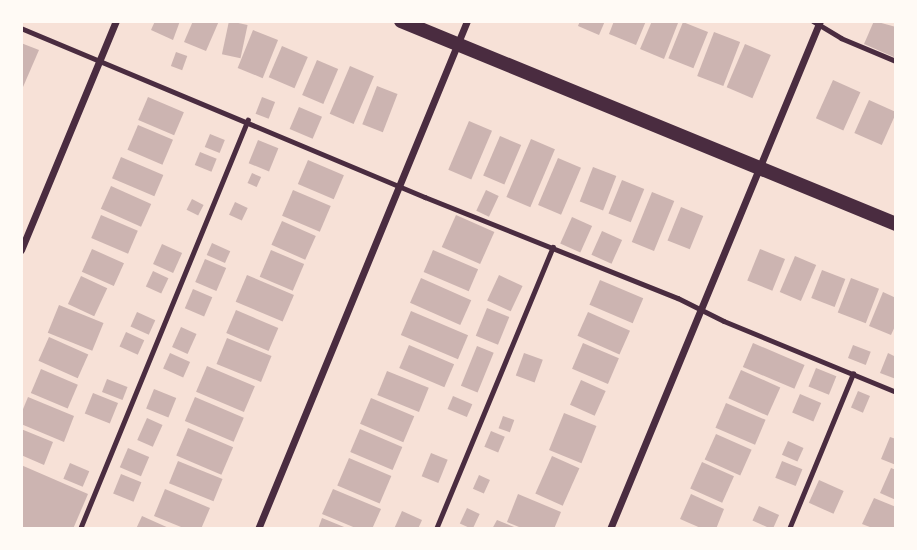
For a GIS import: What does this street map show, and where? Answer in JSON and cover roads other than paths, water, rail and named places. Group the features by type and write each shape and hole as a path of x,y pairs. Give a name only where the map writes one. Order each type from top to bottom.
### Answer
{"main road":[{"path":"401,21 896,224"}],"street":[{"path":"21,250 116,21"},
{"path":"258,529 467,21"},
{"path":"610,529 817,22"}],"lane":[{"path":"817,22 896,61"},
{"path":"21,27 896,392"},
{"path":"80,529 248,120"},
{"path":"436,529 553,247"},
{"path":"789,529 853,374"}]}
